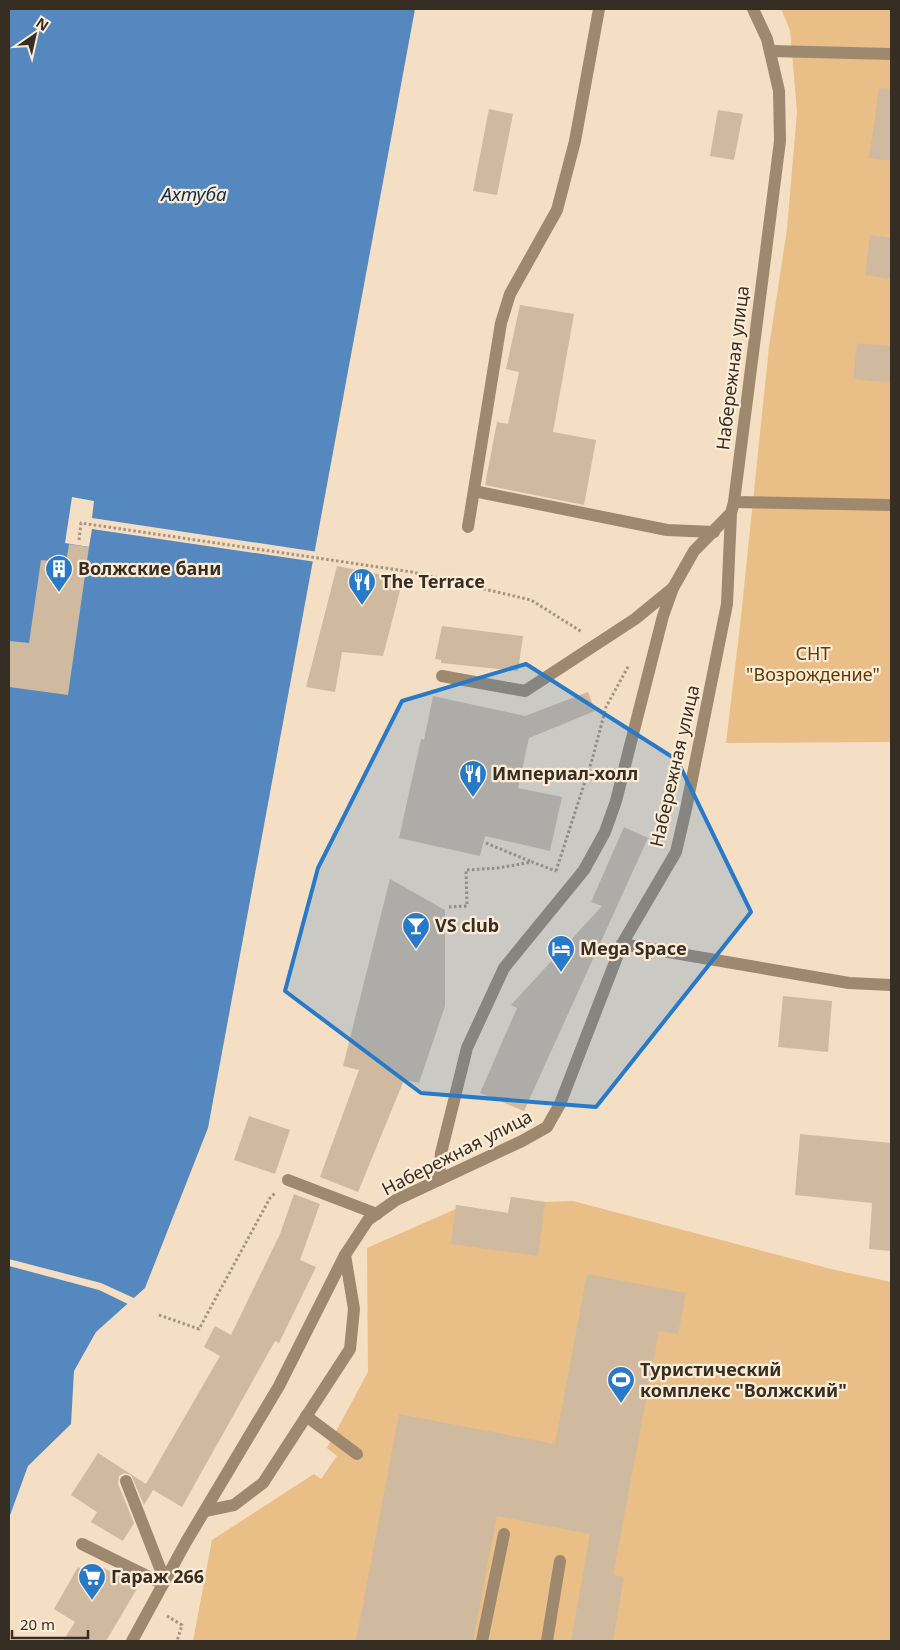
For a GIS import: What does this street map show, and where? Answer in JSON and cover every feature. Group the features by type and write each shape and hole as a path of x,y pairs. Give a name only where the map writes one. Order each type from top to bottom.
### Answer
{"street":[{"path":"468,527 501,323 510,294 557,210 575,141 599,9"},
{"name":"Набережная улица","path":"132,1641 164,1582 279,1386 345,1255 368,1220 396,1200 547,1127 560,1104 622,944 676,852 727,604 732,507 780,141 778,91 770,51 767,39 753,9"},
{"path":"770,51 891,54"},
{"path":"474,491 667,530 714,532"},
{"path":"439,1180 441,1154 466,1048 504,968 584,870 605,832 616,801 663,616 673,588 694,551 714,532 732,507 891,505"},
{"path":"442,676 525,691 636,619 673,588"},
{"path":"622,944 849,983 891,985"},
{"path":"288,1180 377,1214"},
{"path":"205,1511 234,1505 263,1483 350,1349 354,1309 345,1255"},
{"path":"306,1416 357,1454"},
{"path":"126,1481 164,1582"},
{"path":"482,1641 504,1534"},
{"path":"82,1544 164,1582"},
{"path":"547,1641 560,1561"}],"path":[{"path":"79,540 81,523 412,572 531,600 599,643"},
{"path":"556,871 592,760 606,707 630,664"},
{"path":"486,843 576,879"},
{"path":"449,907 467,906 466,870 498,868 532,862"},
{"path":"159,1315 199,1329 270,1198 288,1180"},
{"path":"152,1606 182,1625 177,1641"}],"highlighted area":[{"path":"526,664 677,760 751,912 596,1107 421,1093 285,991 318,868 402,701"}],"green space":[{"name":"СНТ \"Возрождение\"","path":"781,9 891,9 891,742 726,743 769,347 787,229 797,112 790,30"},
{"name":"Туристический комплекс \"Волжский\"","path":"511,1197 545,1202 573,1201 831,1269 891,1282 891,1641 193,1641 212,1540 314,1474 321,1479 337,1456 327,1448 368,1372 367,1248 456,1209 456,1205 508,1213"}],"water":[{"name":"Ахтуба","path":"9,9 415,9 208,1128 145,1288 96,1332 74,1371 71,1424 28,1466 9,1518"}],"pier":[{"path":"72,497 94,501 92,518 318,552 316,562 92,529 89,547 65,543"},
{"path":"9,1259 101,1283 136,1299 130,1305 99,1290 9,1266"}],"building":[{"path":"879,88 891,89 891,161 869,158"},
{"path":"489,109 513,114 497,195 473,191"},
{"path":"718,110 743,114 734,160 710,156"},
{"path":"870,235 891,238 891,279 865,275"},
{"path":"520,305 574,314 553,432 596,440 584,505 485,485 497,422 508,424 519,372 506,369"},
{"path":"857,343 891,346 891,383 853,379"},
{"name":"Волжские бани","path":"69,544 89,547 68,695 9,687 10,641 29,643 41,560 66,563"},
{"name":"The Terrace","path":"337,566 403,579 383,656 342,652 335,692 306,687"},
{"path":"442,626 523,636 518,671 441,663 441,660 435,659"},
{"path":"588,692 595,711 529,738 518,788 562,797 550,851 485,836 480,856 399,838 421,739 424,740 433,696 525,716"},
{"path":"624,827 648,838 524,1111 480,1093 517,1008 511,1005 602,906 591,902"},
{"path":"390,879 445,910 445,1006 419,1083 404,1080 358,1192 320,1177 359,1070 343,1066"},
{"path":"783,996 832,1001 828,1052 778,1047"},
{"path":"249,1116 290,1130 275,1174 234,1160"},
{"path":"800,1134 891,1143 891,1251 869,1249 872,1203 795,1195"},
{"path":"294,1194 320,1204 300,1260 316,1267 279,1343 275,1341 182,1507 153,1490 144,1505 131,1475 124,1473 119,1476 118,1484 134,1523 123,1541 91,1522 97,1512 71,1495 98,1453 146,1484 220,1356 204,1347 215,1326 231,1335 280,1234"},
{"path":"511,1197 545,1202 538,1256 451,1244 456,1205 508,1213"},
{"path":"587,1274 686,1293 678,1334 659,1331 613,1575 624,1577 613,1641 571,1641 590,1534 497,1516 473,1641 356,1641 399,1414 555,1444"},
{"path":"78,1567 97,1579 104,1568 138,1587 106,1641 63,1641 75,1622 54,1609"}],"place":[{"name":"Волжские бани","path":"59,593"},
{"name":"The Terrace","path":"362,606"},
{"name":"Империал-холл","path":"473,798"},
{"name":"VS club","path":"416,950"},
{"name":"Mega Space","path":"561,973"},
{"name":"Туристический комплекс \"Волжский\"","path":"621,1404"},
{"name":"Гараж 266","path":"92,1601"}]}
